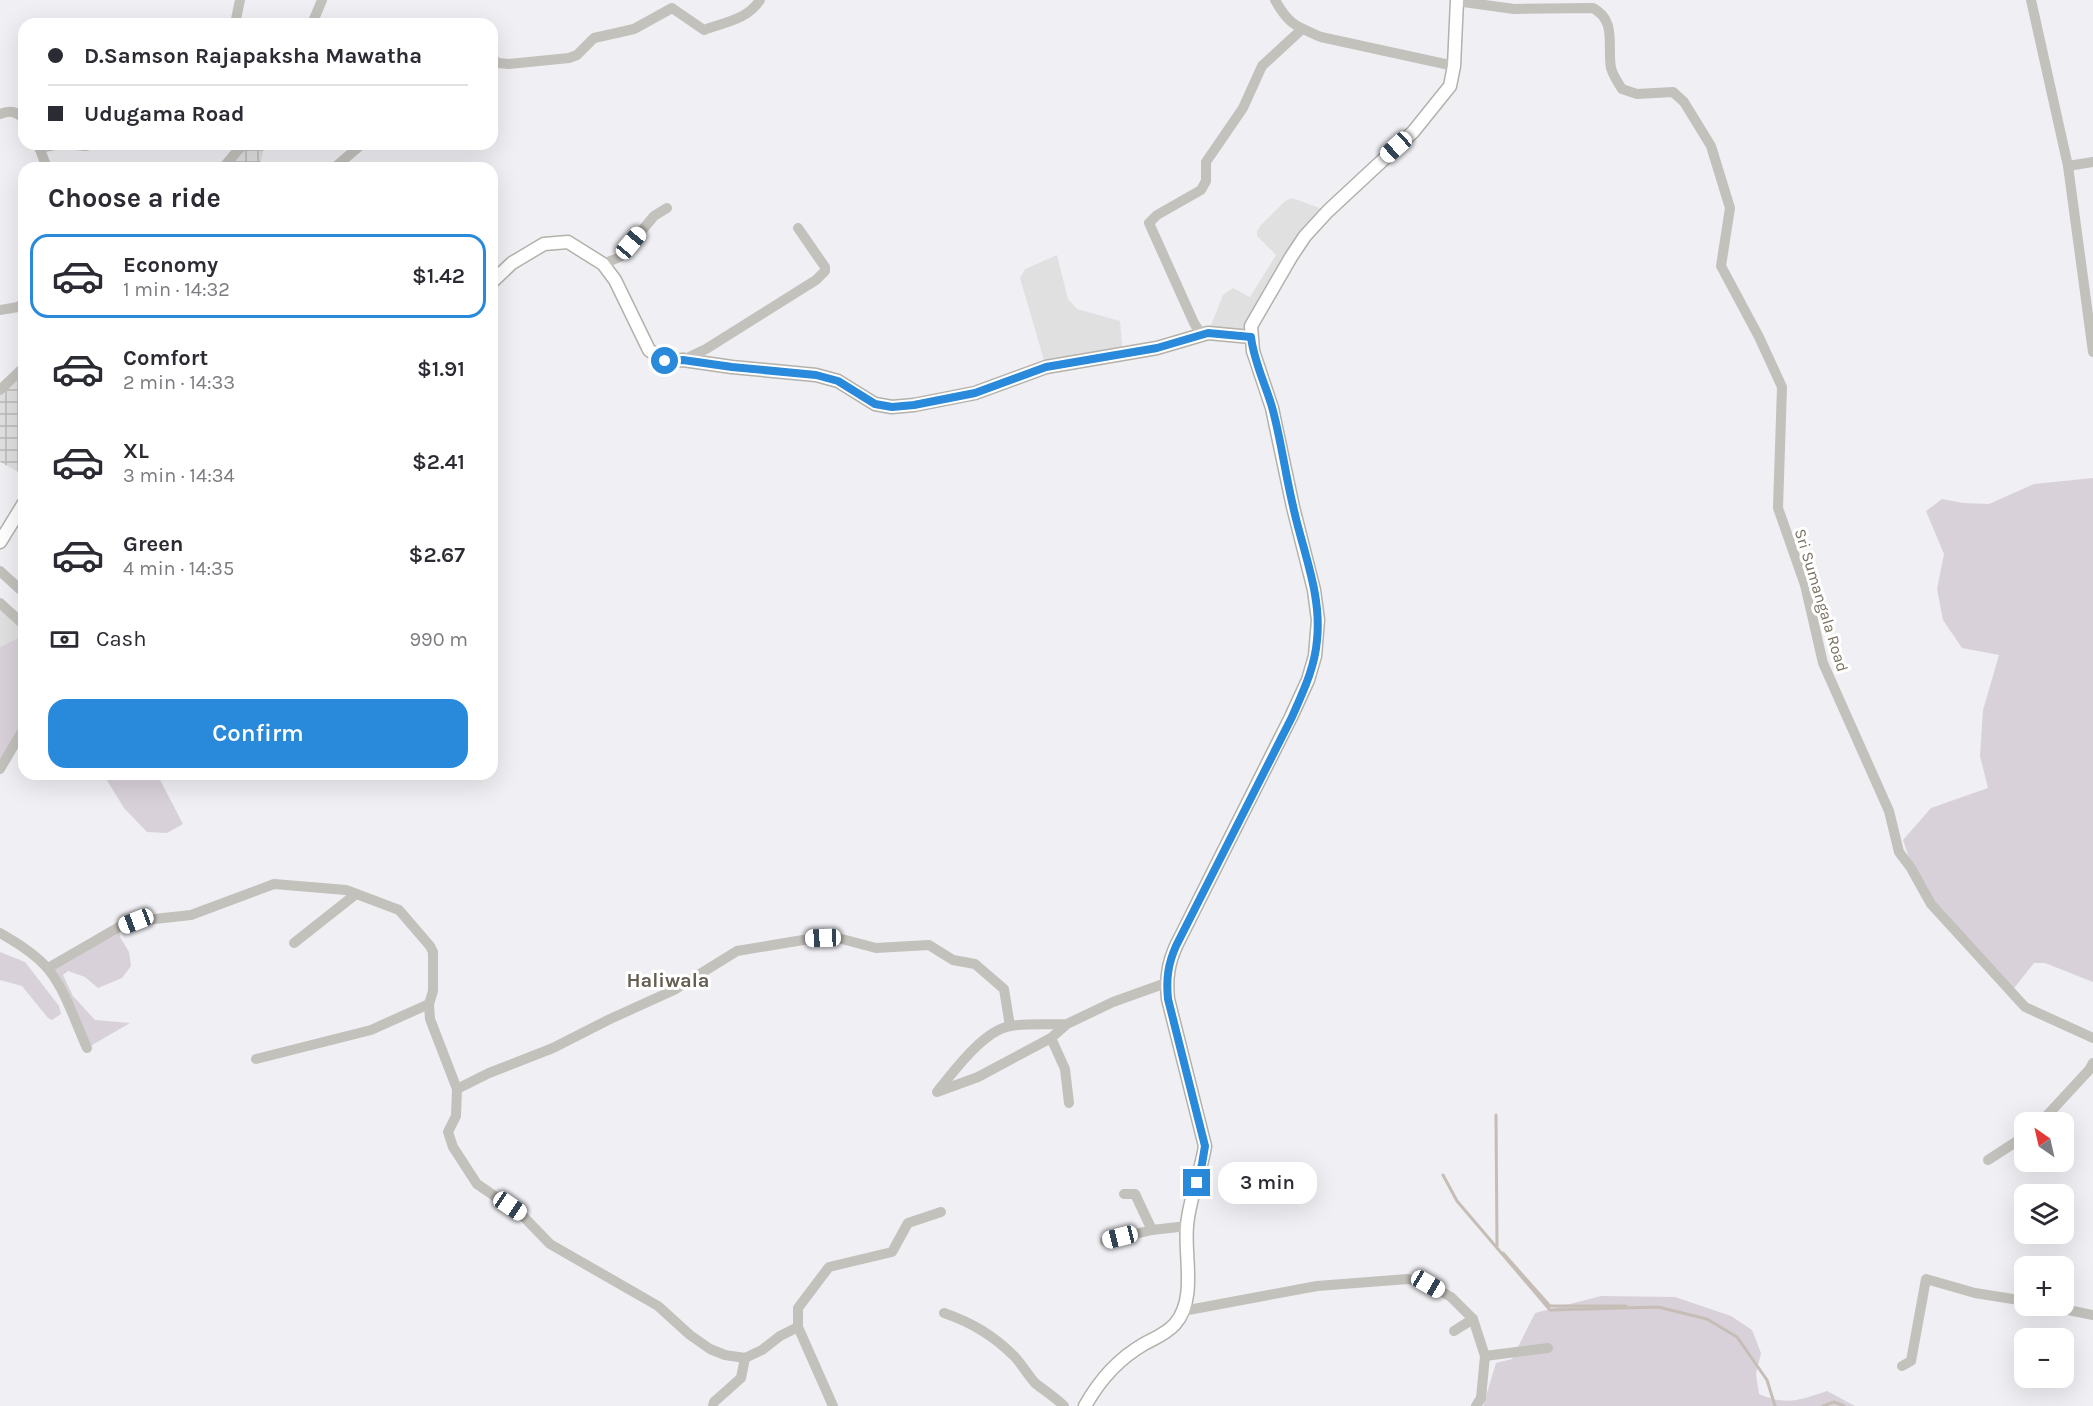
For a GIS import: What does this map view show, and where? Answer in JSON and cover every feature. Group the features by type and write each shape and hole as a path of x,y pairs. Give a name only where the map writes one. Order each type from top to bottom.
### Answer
{"main road":[{"path":"1085,1406 1109,1371 1125,1356 1164,1334 1176,1323 1183,1311 1187,1290 1187,1226 1205,1146 1168,999 1166,984 1168,967 1176,946 1292,717 1308,680 1317,640 1318,620 1314,590 1272,408 1253,351 1251,326 1305,236 1328,211 1413,132 1450,86 1454,66 1456,0"},
{"path":"498,276 512,263 544,244 568,242 603,264 615,280 649,350 665,361 683,360 816,375 838,381 875,404 892,407 975,393 1046,367 1157,348 1208,333 1251,337"},
{"path":"0,542 18,513"}],"street":[{"path":"236,18 240,0"},
{"path":"314,18 322,0"},
{"path":"498,63 569,58 577,55 594,38 634,29 672,8 704,30 744,16 753,11 760,0"},
{"path":"1275,0 1284,17 1301,30 1335,42 1454,66"},
{"name":"Sri Sumangala Road","path":"1456,0 1514,9 1593,8 1603,13 1608,22 1611,70 1622,89 1636,94 1673,92 1684,102 1711,146 1730,208 1721,266 1760,337 1782,387 1778,508 1805,585 1823,663 1889,811 1899,852 1931,903 2025,1007 2093,1038"},
{"path":"2031,0 2067,166 2093,352"},
{"path":"1208,333 1199,332 1194,323 1149,223 1157,215 1201,190 1206,181 1206,162 1243,108 1262,66 1301,30"},
{"path":"0,114 7,111 18,114"},
{"path":"228,162 238,150"},
{"path":"341,162 355,150"},
{"path":"2067,166 2093,162"},
{"path":"603,264 620,256 654,216 667,208"},
{"path":"683,360 706,349 816,280 825,271 825,267 798,228"},
{"path":"0,310 18,307"},
{"path":"0,390 18,373"},
{"path":"0,571 18,588"},
{"path":"0,603 18,620"},
{"path":"0,769 18,738"},
{"path":"48,968 119,927 136,921 191,915 274,884 346,890 399,910 433,952 430,1019 457,1089 456,1116 448,1132 453,1148 477,1184 521,1214 550,1244 657,1306 710,1349 725,1355 745,1358 798,1327"},
{"path":"294,943 357,894"},
{"path":"0,933 20,944 48,968 63,994 87,1048"},
{"path":"457,1089 489,1073 554,1048 674,990 737,951 809,939 838,938 876,948 929,945 953,960 975,964 1004,989 1010,1026"},
{"path":"1067,1024 1010,1026 994,1032 962,1062 937,1092 978,1077 1051,1038 1067,1024 1113,1002 1166,984"},
{"path":"256,1059 370,1030 429,1004"},
{"path":"1051,1038 1065,1069 1069,1103"},
{"path":"2050,1112 2093,1063"},
{"path":"1988,1160 2014,1143"},
{"path":"1124,1194 1135,1194 1152,1230"},
{"path":"833,1406 798,1327 798,1308 829,1267 892,1252 908,1223 941,1212"},
{"path":"1105,1241 1152,1230 1187,1226"},
{"path":"1183,1311 1317,1286 1408,1279 1428,1284 1451,1297 1473,1319 1485,1356 1481,1398 1476,1406"},
{"path":"1902,1366 1911,1361 1926,1279 1975,1293 2014,1299"},
{"path":"2074,1311 2093,1315"},
{"path":"944,1313 968,1321 992,1336 1016,1359 1035,1382 1050,1392 1064,1406"},
{"path":"1454,1331 1473,1319"},
{"path":"1485,1356 1548,1348"},
{"path":"713,1406 714,1402 741,1378 745,1358"}],"shaded area":[{"path":"240,150 264,150 261,162 229,162"},
{"path":"1292,198 1328,211 1305,236 1251,337 1208,333 1223,295 1233,288 1250,297 1276,255 1257,236 1257,231 1285,201"},
{"path":"1057,255 1068,299 1077,309 1120,321 1123,354 1046,367 1020,278 1025,269"},
{"path":"18,373 18,472 0,462 0,390"},
{"path":"2093,478 2093,982 2045,963 2034,963 2011,992 1917,881 1903,840 1931,808 1988,788 1980,756 1983,710 1999,655 1962,648 1943,620 1937,589 1944,554 1926,511 1942,499 1989,504 2034,484"},
{"path":"0,603 18,620 18,638 0,647"},
{"path":"18,638 18,740 0,769 0,647"},
{"path":"107,780 160,780 183,824 167,833 147,832 124,808"},
{"path":"119,927 120,937 129,952 131,966 122,978 98,988 85,977 68,971 63,975 73,996 95,1020 130,1023 87,1048 48,968"},
{"path":"0,952 25,962 59,1006 61,1014 52,1020 48,1018 22,986 0,980"},
{"path":"1601,1296 1675,1297 1731,1316 1752,1330 1761,1353 1756,1374 1759,1394 1785,1401 1827,1391 1855,1406 1483,1406 1496,1363 1512,1359 1535,1313"}],"waterway":[{"path":"1496,1115 1497,1246"},
{"path":"1443,1175 1457,1201 1550,1310 1658,1307 1707,1319 1737,1337 1767,1380 1775,1406"},
{"path":"1503,1253 1550,1306 1626,1306"},
{"path":"1823,1406 1834,1402 1844,1406"}],"district":[{"name":"Haliwala","path":"668,980"}],"route":[{"path":"665,361 683,360 816,375 838,381 875,404 892,407 975,393 1046,367 1157,348 1208,333 1251,337 1253,351 1272,408 1314,590 1318,620 1317,640 1308,680 1292,717 1249,798 1171,956 1168,967 1166,984 1168,999 1205,1146 1197,1183"}]}
